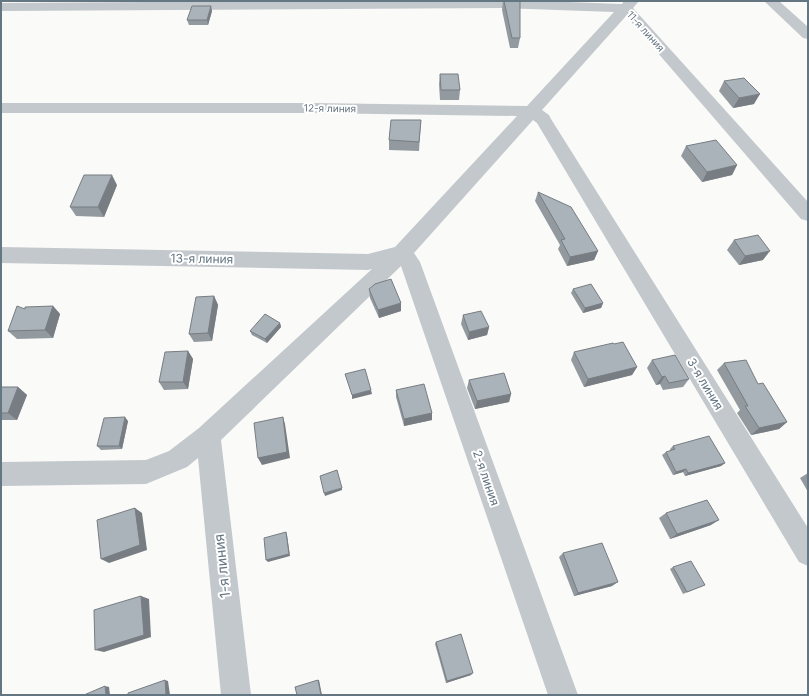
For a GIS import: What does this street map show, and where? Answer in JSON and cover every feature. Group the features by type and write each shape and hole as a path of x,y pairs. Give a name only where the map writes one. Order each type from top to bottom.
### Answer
{"street":[{"path":"771,1 808,35"},
{"path":"1,474 146,472 178,458 208,436 406,257 531,111 629,4"},
{"name":"11-я линия","path":"1,7 629,4 808,214"},
{"name":"12-я линия","path":"1,108 310,108 531,111"},
{"name":"3-я линия","path":"531,111 543,119 808,553"},
{"name":"13-я линия","path":"1,255 368,262 406,257"},
{"name":"2-я линия","path":"406,257 563,695"},
{"name":"1-я линия","path":"208,436 236,695"}],"building":[{"path":"504,1 520,1 520,38 512,38"},
{"path":"192,6 211,6 207,20 187,20"},
{"path":"440,74 458,74 460,90 441,90"},
{"path":"744,78 760,94 739,98 724,81"},
{"path":"391,120 421,120 419,142 389,140"},
{"path":"716,140 737,165 707,172 686,146"},
{"path":"84,175 112,175 98,207 70,207"},
{"path":"538,192 571,207 598,251 570,257 561,240 565,239"},
{"path":"758,235 770,251 745,256 734,240"},
{"path":"391,279 401,303 378,310 369,289 375,284"},
{"path":"591,284 603,303 585,308 573,289"},
{"path":"214,296 208,333 189,334 196,297"},
{"path":"17,306 25,309 25,307 53,306 45,330 8,331"},
{"path":"481,311 489,327 469,332 463,315"},
{"path":"265,314 280,323 265,339 250,331"},
{"path":"623,342 637,367 588,379 574,352"},
{"path":"188,351 183,382 159,382 165,352"},
{"path":"675,355 689,379 669,383 665,376 662,377 652,360"},
{"path":"746,360 758,384 763,383 787,422 759,428 745,406 748,406 724,363"},
{"path":"365,369 371,390 352,395 345,374"},
{"path":"504,373 511,394 477,401 469,380"},
{"path":"424,384 432,413 404,419 396,390"},
{"path":"1,387 18,387 8,413 1,413"},
{"path":"125,417 119,446 97,446 104,418"},
{"path":"283,417 287,452 258,458 254,423"},
{"path":"709,436 725,463 688,473 686,469 676,472 666,452 675,449 673,446"},
{"path":"337,470 342,488 324,493 320,476"},
{"path":"707,500 719,520 677,534 666,513"},
{"path":"135,508 140,545 101,559 97,520"},
{"path":"286,532 289,554 266,560 264,538"},
{"path":"602,543 618,582 578,593 563,553"},
{"path":"691,561 705,585 687,592 673,567"},
{"path":"141,596 144,635 95,650 94,610"},
{"path":"461,634 473,673 447,681 436,642"},
{"path":"165,680 166,695 128,695 128,693"},
{"path":"318,680 321,695 297,695 295,687"},
{"path":"105,686 106,695 84,695"}]}
